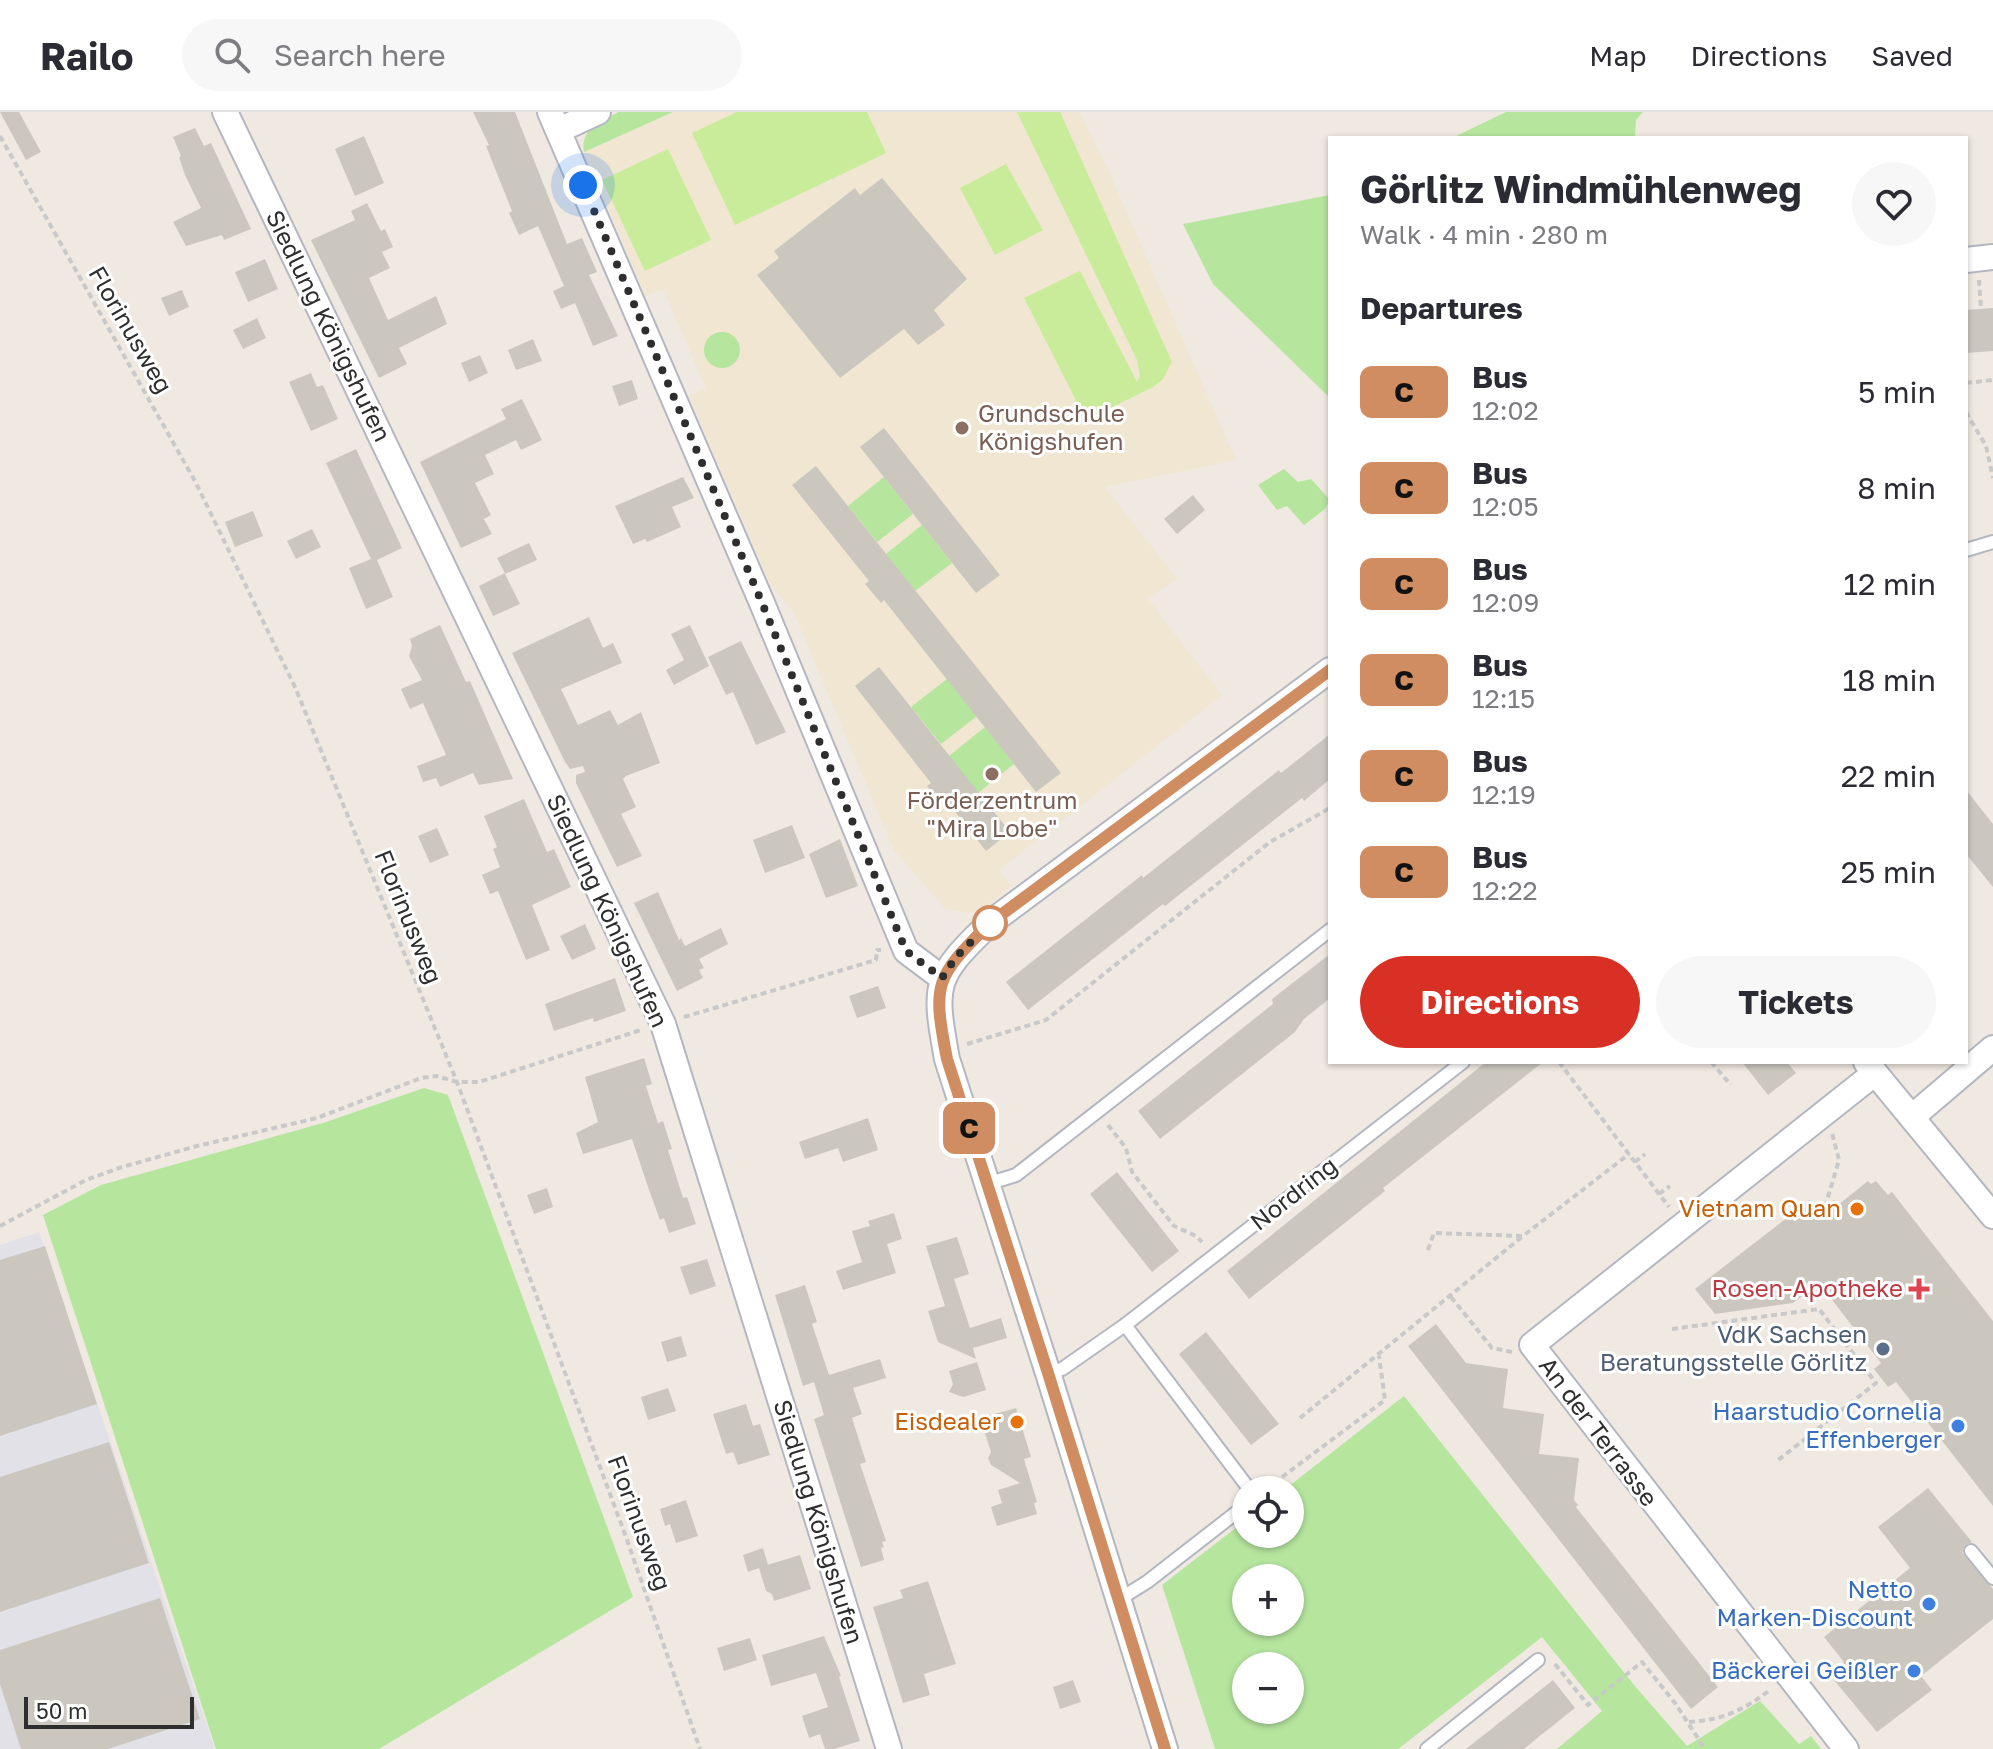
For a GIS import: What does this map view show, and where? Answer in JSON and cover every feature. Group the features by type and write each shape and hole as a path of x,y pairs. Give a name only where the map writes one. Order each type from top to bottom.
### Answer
{"street":[{"name":"Siedlung Königshufen","path":"225,112 663,1024 889,1749"},
{"path":"598,112 555,121 762,603 906,951 942,978"},
{"path":"1968,260 1993,257"},
{"path":"1165,1749 945,1049 938,1005 942,978 956,957 990,923 1328,671"},
{"path":"1912,1117 1993,1048"},
{"path":"1870,1068 1993,1216"},
{"name":"An der Terrasse","path":"1846,1749 1532,1345 1751,1171 1870,1068"}],"lane":[{"path":"1968,549 1993,542"},
{"path":"987,1184 1016,1175 1328,932"},
{"name":"Nordring","path":"1048,1373 1062,1369 1125,1325 1460,1064"},
{"path":"1125,1325 1239,1476"},
{"path":"1118,1600 1147,1582 1232,1516"},
{"path":"1971,1551 1993,1578"},
{"path":"1427,1749 1538,1660"}],"path":[{"name":"Florinusweg","path":"0,136 203,496 295,687 457,1082 626,1537 700,1749"},
{"path":"1968,383 1993,380"},
{"path":"1968,415 1986,446 1993,478"},
{"path":"945,1049 993,1038 1046,1020 1270,842 1328,809"},
{"path":"1561,1064 1683,1225"},
{"path":"1713,1064 1731,1085"},
{"path":"0,1226 86,1180 122,1167 317,1118 421,1078 436,1076 457,1082"},
{"path":"1098,1111 1126,1148 1132,1172 1174,1226 1196,1236 1216,1255"},
{"path":"1825,1207 1839,1160 1831,1128"},
{"path":"1300,1418 1629,1154"},
{"path":"1635,1162 1645,1154"},
{"path":"1659,1194 1670,1186"},
{"path":"1428,1250 1434,1233 1523,1236"},
{"path":"1451,1297 1492,1348"},
{"path":"1672,1329 1819,1309 1876,1383"},
{"path":"1284,1476 1385,1400 1379,1356"},
{"path":"1777,1461 1882,1379"},
{"path":"1538,1660 1552,1661 1588,1705 1642,1662 1689,1722 1705,1749"},
{"path":"1689,1722 1714,1721 1760,1698"}],"shaded area":[{"name":"Grundschule Königshufen","path":"673,112 1079,112 1109,172 1236,460 1105,487 1177,579 1148,599 1222,695 999,870 1011,886 978,913 946,910 894,850 794,613 770,584 689,396 706,388 663,289 646,296 584,152"},
{"path":"39,1232 215,1749 0,1749 0,1245"}],"green space":[{"path":"619,112 673,112 584,152 585,137 589,132"},
{"path":"737,112 867,112 886,153 735,225 692,133"},
{"path":"1017,112 1060,112 1172,362 1163,379 1153,387 1086,420 1024,298 1080,271 1137,382 1140,376 1137,360"},
{"path":"1506,112 1643,112 1636,120 1635,136 1456,136"},
{"path":"668,149 711,240 645,271 602,180"},
{"path":"1006,164 1043,230 995,255 960,188"},
{"path":"1328,195 1328,396 1213,284 1183,224"},
{"path":"722,332 735,337 740,350 735,363 722,368 709,363 704,350 709,337"},
{"path":"1284,469 1298,482 1311,479 1328,498 1328,504 1304,525 1287,506 1277,510 1258,485"},
{"path":"884,477 913,514 877,542 848,506"},
{"path":"922,525 952,563 915,591 886,554"},
{"path":"947,679 977,716 941,744 911,707"},
{"path":"985,727 1014,764 978,793 949,756"},
{"path":"424,1088 448,1095 633,1597 379,1749 216,1749 43,1215 101,1185 323,1123"},
{"path":"1404,1396 1634,1685 1687,1746 1760,1701 1799,1744 1811,1736 1821,1749 1557,1749 1602,1711 1542,1637 1398,1749 1215,1749 1162,1585 1232,1531 1232,1548 1304,1548 1302,1476"}],"building":[{"path":"0,112 19,112 41,152 26,160"},
{"path":"473,112 515,112 567,244 582,238 597,272 589,275 618,336 593,346 575,303 561,309 553,291 564,286 538,226 519,235 486,146 489,145"},
{"path":"195,128 204,146 211,143 251,229 224,240 222,235 186,246 173,222 201,208 185,175 173,137"},
{"path":"364,136 384,183 355,196 335,149"},
{"path":"882,178 967,279 934,310 945,325 918,345 904,329 840,378 757,275 779,258 774,251 855,188 860,195"},
{"path":"367,203 393,247 382,252 390,268 369,278 388,320 436,296 447,324 399,348 407,364 379,378 311,240 355,220 351,211"},
{"path":"265,259 278,289 248,302 235,272"},
{"path":"182,290 189,307 169,316 161,298"},
{"path":"1993,308 1993,351 1968,353 1968,310"},
{"path":"257,318 266,338 243,349 233,330"},
{"path":"533,339 542,361 516,370 508,350"},
{"path":"480,355 488,373 469,382 461,363"},
{"path":"311,373 317,387 323,385 338,419 311,431 289,382"},
{"path":"632,380 638,399 619,406 612,386"},
{"path":"522,399 542,440 521,450 516,440 485,455 494,474 475,483 491,515 484,519 492,534 461,548 420,462 506,419 501,409"},
{"path":"884,428 1000,575 976,593 860,447"},
{"path":"356,449 402,548 377,560 393,597 366,609 349,568 371,559 326,463"},
{"path":"816,466 1061,773 1036,792 884,600 881,603 865,584 869,581 792,485"},
{"path":"683,477 694,498 672,507 681,527 647,542 645,539 633,544 615,506"},
{"path":"1193,495 1205,510 1177,534 1164,519"},
{"path":"253,511 263,536 235,547 225,522"},
{"path":"312,529 321,547 296,559 287,541"},
{"path":"529,543 537,560 505,574 520,604 493,616 479,586 505,573 497,558"},
{"path":"589,617 603,648 613,643 622,663 561,689 578,725 610,710 618,725 641,712 660,763 623,779 636,807 621,814 642,856 617,867 576,783 576,775 585,772 583,766 570,769 565,762 512,653"},
{"path":"440,625 466,682 470,681 513,779 479,785 473,773 440,787 436,778 423,782 417,766 446,755 423,703 410,709 401,689 422,680 409,656 412,646 410,639"},
{"path":"690,625 709,666 674,685 666,670 684,660 671,634"},
{"path":"741,641 786,732 756,745 733,692 726,695 708,657"},
{"path":"879,667 1010,832 986,851 949,804 944,807 927,786 931,783 855,686"},
{"path":"1328,736 1328,781 1028,1010 1006,982 1279,770 1281,773"},
{"path":"1968,793 1993,824 1993,887 1968,856"},
{"path":"524,799 547,852 554,849 571,887 532,905 550,950 526,960 498,891 490,894 482,875 500,867 493,849 497,847 484,816"},
{"path":"792,825 805,858 765,873 753,840"},
{"path":"437,828 449,855 430,863 418,836"},
{"path":"840,839 858,886 826,898 809,854"},
{"path":"658,892 679,940 681,938 685,946 721,928 728,944 699,959 704,968 699,970 703,978 677,991 634,903"},
{"path":"585,924 596,949 572,960 560,936"},
{"path":"1328,956 1328,1000 1304,1019 1295,1032 1160,1139 1138,1111 1273,1004 1272,999"},
{"path":"615,978 626,1011 554,1031 545,1004"},
{"path":"878,986 886,1008 857,1018 849,996"},
{"path":"644,1058 652,1084 646,1086 658,1123 663,1121 672,1149 668,1150 683,1198 687,1197 696,1224 669,1233 664,1218 660,1220 632,1139 583,1154 576,1133 598,1122 585,1077"},
{"path":"1484,1064 1540,1064 1249,1299 1227,1271"},
{"path":"1744,1064 1789,1064 1796,1073 1768,1095"},
{"path":"868,1118 878,1150 843,1162 838,1148 805,1159 799,1142"},
{"path":"1117,1172 1179,1251 1152,1272 1090,1194"},
{"path":"1868,1181 1871,1184 1876,1181 1888,1195 1892,1192 1993,1321 1993,1506 1896,1382 1888,1387 1874,1369 1881,1363 1819,1283 1793,1303 1715,1314 1695,1289 1810,1200 1820,1212 1834,1200 1838,1205"},
{"path":"547,1188 553,1207 534,1214 527,1195"},
{"path":"894,1213 902,1239 887,1244 896,1273 843,1290 836,1271 862,1262 852,1231 870,1226 868,1221"},
{"path":"957,1237 969,1274 954,1279 970,1328 1001,1318 1007,1338 973,1348 976,1359 938,1342 928,1311 945,1306 926,1246"},
{"path":"45,1246 97,1404 0,1436 0,1260"},
{"path":"707,1259 716,1286 690,1295 680,1267"},
{"path":"805,1285 817,1322 812,1324 829,1375 880,1359 886,1378 853,1388 862,1414 852,1418 866,1462 860,1464 886,1541 882,1542 884,1547 881,1548 884,1560 861,1567 814,1419 824,1415 814,1382 803,1386 775,1295"},
{"path":"1436,1324 1466,1363 1508,1369 1503,1408 1544,1414 1539,1454 1579,1458 1574,1500 1578,1505 1576,1507 1718,1687 1691,1709 1408,1346"},
{"path":"1206,1332 1279,1424 1251,1445 1179,1354"},
{"path":"681,1336 687,1356 667,1362 661,1342"},
{"path":"977,1362 986,1390 963,1397 949,1392 953,1384 949,1371"},
{"path":"668,1388 676,1411 648,1420 641,1397"},
{"path":"746,1404 753,1426 760,1424 770,1455 738,1465 733,1452 726,1454 713,1414"},
{"path":"1016,1408 1031,1457 1024,1459 1037,1502 1034,1503 1037,1514 997,1526 991,1507 1002,1503 998,1490 1020,1483 991,1465 988,1458 991,1452 980,1418"},
{"path":"109,1442 149,1563 0,1612 0,1477"},
{"name":"Netto Marken-Discount","path":"1928,1488 1972,1542 1965,1545 1962,1553 1993,1589 1993,1619 1921,1676 1932,1690 1877,1732 1829,1674 1844,1662 1824,1637 1910,1568 1878,1527"},
{"path":"686,1500 698,1536 676,1543 670,1524 665,1526 660,1509"},
{"path":"763,1548 768,1565 800,1555 811,1589 774,1601 772,1594 766,1591 759,1568 748,1572 743,1555"},
{"path":"928,1581 956,1664 924,1674 930,1695 903,1703 873,1607 903,1598 900,1590"},
{"path":"160,1598 200,1719 108,1749 21,1749 0,1684 0,1650"},
{"path":"824,1636 841,1676 860,1741 834,1749 825,1749 820,1734 809,1738 802,1716 828,1707 816,1673 771,1686 762,1655"},
{"path":"750,1638 757,1660 724,1671 717,1648"},
{"path":"1073,1680 1081,1702 1060,1709 1053,1687"},
{"path":"1553,1680 1575,1708 1524,1749 1466,1749"}],"bus line":[{"name":"C","path":"1165,1749 947,1059 939,1019 940,983 956,957 990,923 1328,671"}],"place":[{"name":"Grundschule Königshufen","path":"962,428"},
{"name":"Förderzentrum \"Mira Lobe\"","path":"992,774"},
{"name":"Vietnam Quan","path":"1857,1209"},
{"name":"Rosen-Apotheke","path":"1919,1289"},
{"name":"VdK Sachsen Beratungsstelle Görlitz","path":"1883,1349"},
{"name":"Eisdealer","path":"1017,1422"},
{"name":"Haarstudio Cornelia Effenberger","path":"1958,1426"},
{"name":"Netto Marken-Discount","path":"1929,1604"},
{"name":"Bäckerei Geißler","path":"1914,1671"}],"route":[{"path":"583,185 762,603 906,951 942,978 956,957 990,923"}]}
